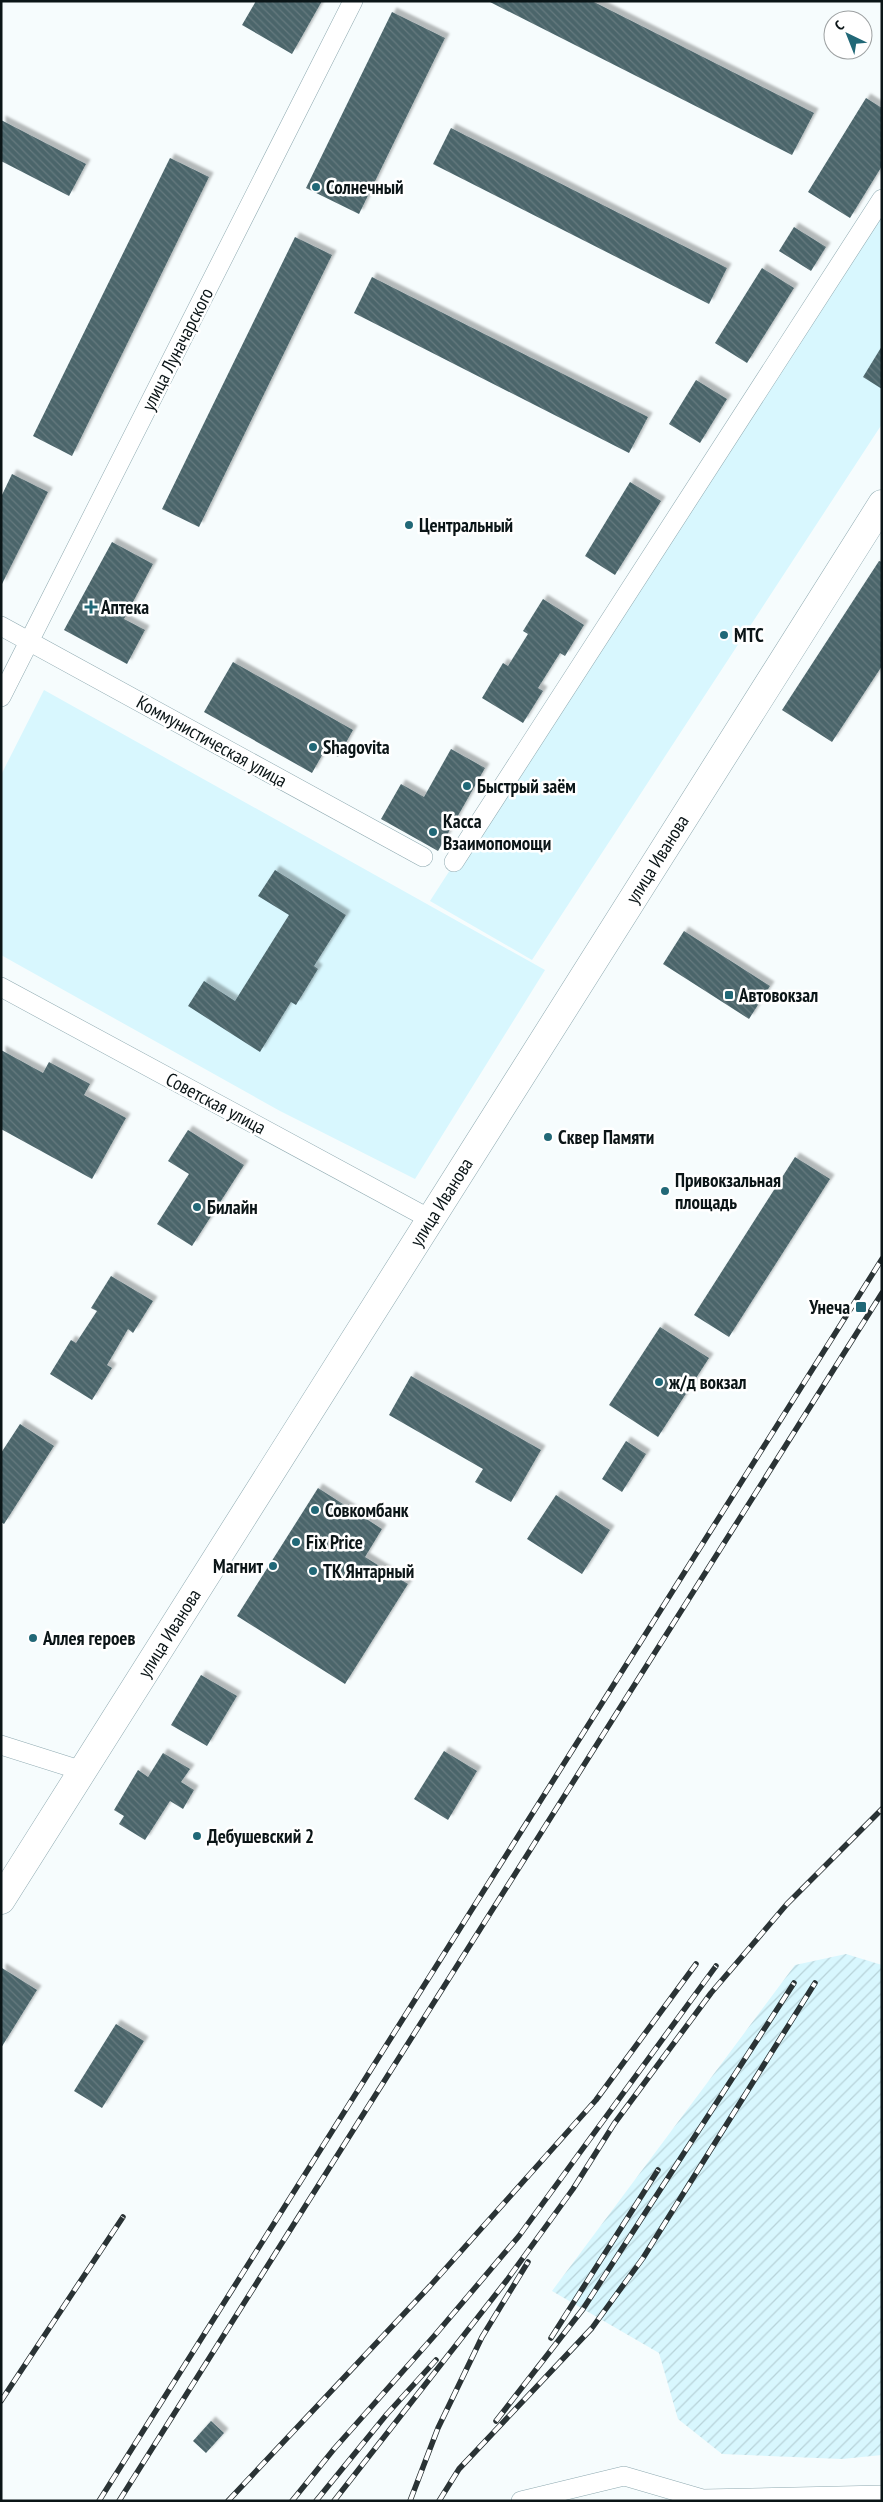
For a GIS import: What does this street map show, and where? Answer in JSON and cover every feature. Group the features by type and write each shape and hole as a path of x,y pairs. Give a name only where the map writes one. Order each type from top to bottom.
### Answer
{"main road":[{"name":"улица Иванова","path":"1,1900 882,504"}],"street":[{"name":"улица Луначарского","path":"1,698 353,1"},
{"path":"454,862 882,199"},
{"name":"Коммунистическая улица","path":"1,626 30,640 423,857"},
{"name":"Советская улица","path":"1,987 430,1218"},
{"path":"1,1745 83,1771"},
{"path":"521,2501 624,2476 702,2500 882,2495"}],"shaded area":[{"path":"882,200 882,424 532,960 430,901"},
{"path":"44,690 545,970 415,1179 280,1111 1,955 1,775"},
{"path":"846,1954 882,1965 882,2455 842,2459 722,2454 678,2419 659,2353 552,2291 795,1965"}],"building":[{"path":"256,1 322,1 292,54 242,25"},
{"path":"488,1 592,1 814,113 792,155"},
{"path":"392,12 445,38 359,214 306,188"},
{"path":"866,98 882,108 882,166 850,218 808,192"},
{"path":"1,120 86,164 69,196 1,161"},
{"path":"451,128 727,268 709,304 433,164"},
{"path":"170,158 209,177 72,456 33,436"},
{"path":"794,227 826,247 811,271 779,251"},
{"path":"295,237 332,255 199,527 162,509"},
{"path":"762,268 794,288 747,363 715,343"},
{"path":"372,277 648,417 629,453 354,313"},
{"path":"882,346 882,389 863,377"},
{"path":"696,380 727,399 700,443 669,424"},
{"path":"12,474 48,492 1,586 1,497"},
{"path":"630,482 661,501 615,575 585,556"},
{"path":"112,542 153,564 124,619 145,630 127,664 64,630"},
{"path":"879,561 882,562 882,666 832,742 782,710"},
{"path":"543,599 584,625 565,656 560,653 538,688 543,691 523,723 482,698 503,663 508,666 528,634 523,631"},
{"path":"233,662 353,730 338,757 325,750 312,773 204,712"},
{"path":"451,749 485,768 438,851 381,819 401,784 424,797"},
{"path":"275,870 346,915 314,966 318,969 296,1005 291,1002 260,1052 188,1006 204,981 235,1001 289,915 258,896"},
{"path":"684,931 770,986 749,1019 663,964"},
{"path":"1,1050 43,1073 49,1062 90,1084 84,1095 126,1118 92,1179 1,1129"},
{"path":"188,1130 244,1165 192,1246 157,1224 189,1174 168,1161"},
{"name":"Унеча","path":"795,1157 830,1179 729,1337 694,1315"},
{"path":"111,1276 153,1301 133,1333 128,1329 107,1365 112,1368 92,1400 50,1374 71,1340 76,1343 97,1311 91,1308"},
{"name":"ж/д вокзал","path":"660,1327 709,1358 658,1437 609,1405"},
{"path":"411,1376 541,1450 511,1502 475,1482 483,1469 389,1415"},
{"path":"20,1424 54,1446 4,1524 1,1522 1,1453"},
{"path":"626,1441 646,1454 622,1492 602,1479"},
{"path":"318,1488 382,1529 365,1557 408,1584 345,1684 237,1616"},
{"path":"556,1495 610,1530 582,1574 527,1539"},
{"path":"201,1675 237,1696 207,1746 171,1725"},
{"path":"444,1751 477,1771 448,1820 414,1799"},
{"path":"163,1753 190,1769 181,1782 194,1790 183,1809 170,1801 145,1840 119,1824 124,1816 114,1810 138,1770 148,1777"},
{"path":"1,1969 37,1990 1,2048"},
{"path":"116,2024 144,2041 102,2108 74,2091"},
{"path":"211,2421 224,2433 206,2453 193,2441"}],"railway":[{"path":"99,2501 882,1259"},
{"path":"119,2501 882,1293"},
{"path":"334,2501 507,2280 573,2189 614,2124 711,1993 787,1904 882,1809"},
{"path":"228,2501 430,2286 596,2100 696,1964"},
{"path":"292,2501 334,2449 519,2236 716,1966"},
{"path":"496,2421 583,2309 794,1983"},
{"path":"439,2501 459,2469 592,2328 643,2258 815,1983"},
{"path":"551,2338 658,2170"},
{"path":"1,2401 123,2217"},
{"path":"410,2501 438,2428 482,2337 528,2262"},
{"path":"316,2501 387,2414 436,2360"}],"place":[{"name":"Солнечный","path":"316,187"},
{"name":"Центральный","path":"409,525"},
{"name":"Аптека","path":"91,607"},
{"name":"МТС","path":"724,635"},
{"name":"Shagovita","path":"313,747"},
{"name":"Быстрый заём","path":"467,786"},
{"name":"Касса Взаимопомощи","path":"433,832"},
{"name":"Автовокзал","path":"729,995"},
{"name":"Сквер Памяти","path":"548,1137"},
{"name":"Привокзальная площадь","path":"665,1191"},
{"name":"Билайн","path":"197,1207"},
{"name":"Унеча","path":"861,1307"},
{"name":"ж/д вокзал","path":"659,1382"},
{"name":"Совкомбанк","path":"315,1510"},
{"name":"Fix Price","path":"296,1542"},
{"name":"Магнит","path":"273,1566"},
{"name":"ТК Янтарный","path":"313,1571"},
{"name":"Аллея героев","path":"33,1638"},
{"name":"Дебушевский 2","path":"197,1836"}]}
